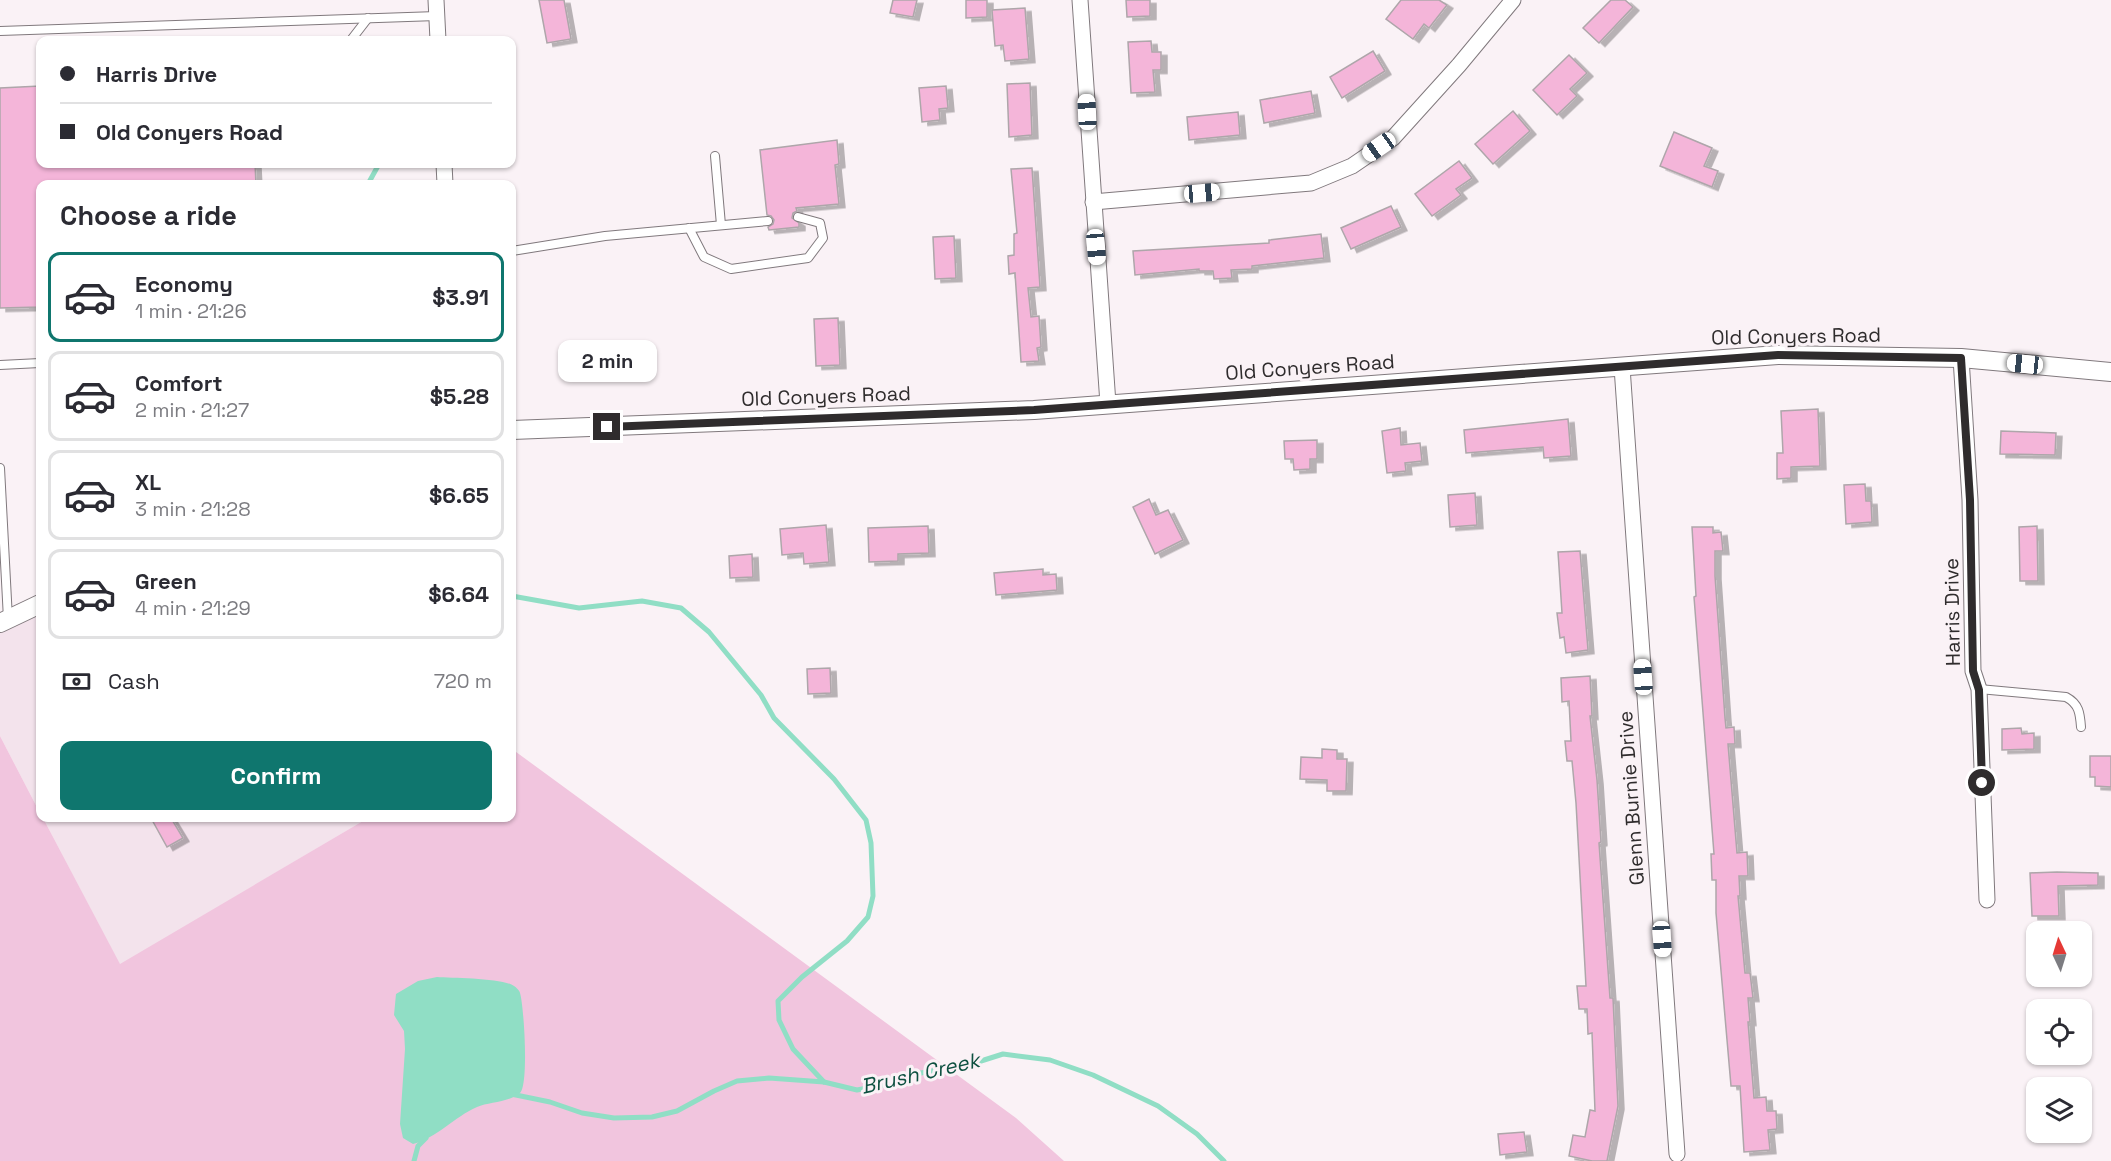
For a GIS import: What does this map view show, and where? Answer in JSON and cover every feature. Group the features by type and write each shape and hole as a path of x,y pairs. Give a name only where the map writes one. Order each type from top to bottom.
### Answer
{"street":[{"path":"1080,0 1108,404"},
{"path":"1093,202 1311,183 1352,166 1393,138 1459,65 1512,0"},
{"path":"437,8 438,36"},
{"name":"Old Conyers Road","path":"516,430 1034,410 1778,355 1961,358 2111,372"},
{"name":"Harris Drive","path":"1961,358 1970,500 1973,671 1979,690 1987,900"},
{"name":"Glenn Burnie Drive","path":"1622,367 1677,1154"},
{"path":"4,621 36,606"}],"lane":[{"path":"0,31 369,18 437,8"},
{"path":"354,36 369,18"},
{"path":"715,156 722,225"},
{"path":"689,228 704,257 731,269 808,258 823,238 820,222 798,217"},
{"path":"516,250 604,236 768,221"},
{"path":"0,365 36,363"},
{"path":"0,468 4,621"},
{"path":"1979,690 2066,697 2074,701 2080,711 2081,727"}],"shaded area":[{"path":"36,602 36,805 0,736 0,619"},
{"path":"0,736 36,805 36,822 45,822 120,964 361,822 516,822 516,752 1016,1118 1064,1161 0,1161"},
{"path":"45,822 361,822 120,965"},
{"path":"437,977 500,981 518,989 522,1001 524,1028 523,1087 516,1096 477,1107 430,1137 413,1144 403,1138 400,1124 405,1049 404,1031 394,1015 396,994 418,981"}],"building":[{"path":"539,0 564,0 571,39 547,43"},
{"path":"893,0 917,0 913,17 890,13"},
{"path":"966,0 987,0 987,17 966,18"},
{"path":"1126,0 1150,0 1150,16 1127,17"},
{"path":"1401,0 1439,0 1447,5 1429,28 1424,24 1413,39 1386,19"},
{"path":"1611,0 1625,0 1633,7 1599,43 1583,28"},
{"path":"1025,8 1029,59 1005,61 1003,45 995,46 992,10"},
{"path":"1151,41 1152,52 1161,52 1161,70 1153,70 1155,92 1131,93 1128,42"},
{"path":"1373,51 1385,71 1342,98 1330,77"},
{"path":"1569,55 1587,73 1570,89 1577,96 1557,115 1533,90"},
{"path":"1030,83 1032,135 1009,137 1007,84"},
{"path":"36,86 36,168 255,168 256,180 36,180 36,307 0,308 0,88"},
{"path":"946,86 948,108 939,109 940,120 922,122 919,88"},
{"path":"1311,91 1315,113 1264,123 1260,100"},
{"path":"1513,111 1530,131 1493,164 1475,144"},
{"path":"1238,112 1240,135 1189,140 1187,117"},
{"path":"1674,132 1712,148 1704,166 1718,171 1712,187 1660,166"},
{"path":"837,140 839,164 835,165 839,204 796,208 797,211 793,213 792,218 799,223 799,227 769,230 768,227 773,224 774,220 767,215 760,150"},
{"path":"1459,161 1472,178 1456,189 1461,195 1432,216 1415,194"},
{"path":"1032,168 1040,287 1028,288 1031,317 1039,316 1041,347 1037,348 1039,361 1021,362 1015,273 1009,274 1008,256 1014,255 1014,234 1017,233 1011,169"},
{"path":"1391,206 1401,227 1351,249 1341,228"},
{"path":"1321,234 1324,258 1231,270 1232,278 1214,279 1213,271 1199,271 1199,269 1135,275 1133,251 1269,243 1269,240"},
{"path":"954,236 956,278 935,279 933,237"},
{"path":"838,318 840,365 816,366 814,319"},
{"path":"1818,409 1820,466 1791,467 1791,478 1777,479 1777,453 1783,453 1781,411"},
{"path":"1568,419 1571,456 1544,458 1543,447 1466,453 1464,430"},
{"path":"1400,428 1401,445 1420,443 1422,461 1405,463 1406,471 1387,473 1382,431"},
{"path":"2001,431 2056,433 2055,455 2000,454"},
{"path":"1317,440 1317,459 1310,459 1310,469 1294,470 1293,459 1285,459 1284,441"},
{"path":"1865,484 1866,501 1871,501 1872,522 1846,524 1844,485"},
{"path":"1475,493 1477,525 1450,527 1448,495"},
{"path":"1149,499 1156,515 1168,510 1183,540 1155,554 1133,507"},
{"path":"826,525 829,562 804,564 803,553 782,555 780,529"},
{"path":"928,526 929,553 898,554 898,561 869,562 868,528"},
{"path":"2037,526 2038,581 2020,581 2019,527"},
{"path":"1692,527 1713,527 1713,533 1721,532 1723,551 1715,551 1715,576 1726,728 1734,727 1735,744 1728,744 1737,853 1747,852 1748,876 1739,876 1740,896 1738,896 1745,973 1750,973 1753,998 1748,998 1750,1022 1748,1022 1754,1098 1766,1097 1767,1111 1776,1111 1777,1129 1768,1130 1770,1150 1744,1152 1740,1086 1731,1086 1716,913 1716,880 1712,880 1711,854 1714,854 1694,597 1696,596"},
{"path":"1580,551 1588,650 1566,653 1564,637 1560,638 1557,613 1562,613 1558,552"},
{"path":"752,554 753,577 730,578 729,556"},
{"path":"1043,569 1043,575 1056,574 1057,590 996,595 994,573"},
{"path":"830,668 831,693 808,694 807,669"},
{"path":"1590,676 1592,716 1590,716 1597,780 1610,998 1613,998 1618,1106 1607,1161 1592,1161 1569,1156 1573,1135 1585,1137 1590,1110 1595,1111 1592,1033 1588,1034 1587,1009 1579,1009 1577,986 1586,986 1576,803 1572,761 1567,761 1565,741 1571,741 1569,701 1562,702 1561,678"},
{"path":"2021,728 2022,734 2034,733 2034,749 2002,750 2002,729"},
{"path":"1322,749 1337,750 1337,759 1347,759 1346,791 1327,791 1327,780 1300,779 1301,757 1322,758"},
{"path":"2090,756 2111,756 2111,787 2095,786 2095,777 2090,777"},
{"path":"153,822 173,822 183,838 167,847"},
{"path":"2030,873 2098,873 2098,885 2058,886 2059,916 2032,916"},
{"path":"1524,1132 1527,1152 1500,1155 1498,1134"}],"waterway":[{"path":"370,180 377,168"},
{"path":"516,597 579,608 642,601 681,608 709,632 761,695 774,718 834,779 866,820 871,843 873,896 868,917 847,941 802,977 778,1001 779,1020 793,1049 824,1082"},
{"name":"Brush Creek","path":"511,1094 550,1102 582,1113 614,1118 652,1117 677,1111 737,1081 769,1078 824,1082 857,1090 1003,1054 1050,1060 1093,1075 1158,1106 1197,1134 1224,1161"},
{"name":"Brush Creek","path":"414,1161 418,1146 426,1138"}],"route":[{"path":"607,427 1034,410 1778,355 1961,358 1970,500 1973,671 1979,690 1982,783"}]}
